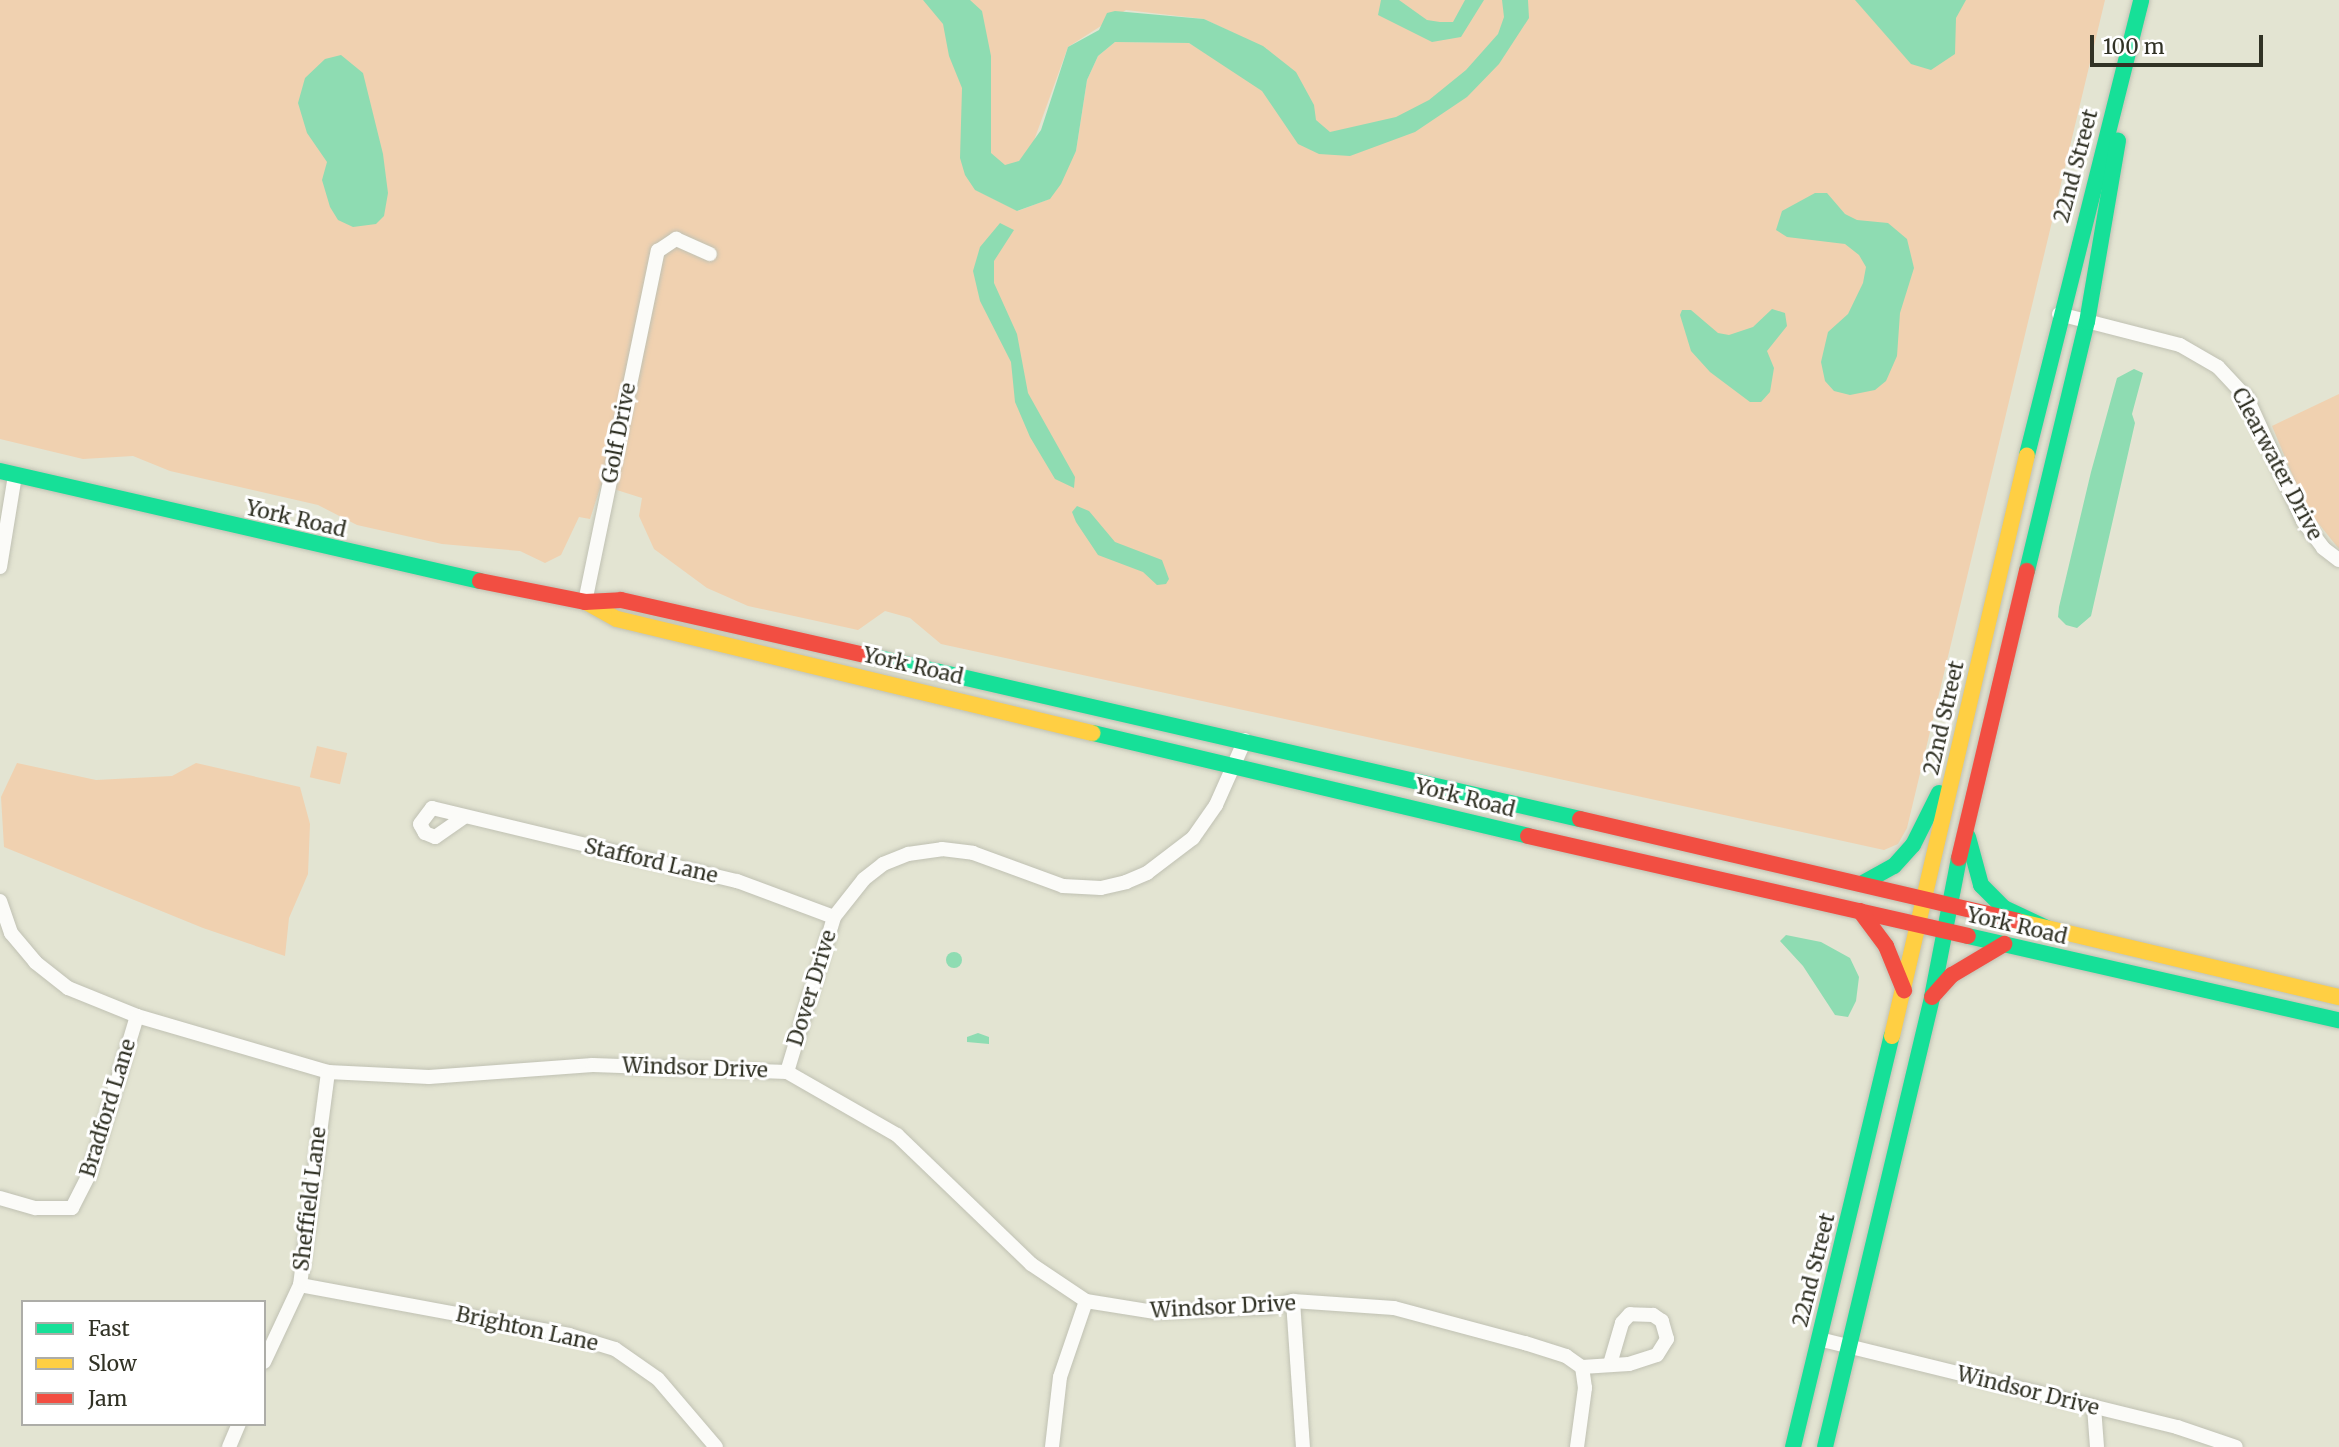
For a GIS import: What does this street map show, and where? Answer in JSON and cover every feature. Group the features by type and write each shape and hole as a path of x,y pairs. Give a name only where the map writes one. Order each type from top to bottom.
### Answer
{"main road":[{"name":"22nd Street","path":"1793,1447 1926,897 2059,314 2142,0"},
{"name":"22nd Street","path":"1825,1447 1932,997 1952,905 1966,817 2087,322 2142,0"},
{"name":"York Road","path":"8,473 396,564 585,602 621,600 1245,740 1926,897 2049,929 2339,997"},
{"name":"York Road","path":"585,602 617,619 1235,762 1594,852 2339,1020"},
{"path":"1863,883 1895,866 1913,845 1955,762"},
{"path":"1966,817 1969,852 1981,885 2004,908 2049,929"},
{"path":"1860,911 1886,947 1904,990"},
{"path":"1932,997 1952,975 2004,944"}],"street":[{"name":"Golf Drive","path":"585,602 653,263 662,245 671,240 710,254"},
{"name":"Clearwater Drive","path":"2059,314 2180,345 2234,383 2255,413 2303,521 2323,548 2339,560"},
{"path":"0,567 8,473"},
{"name":"Dover Drive","path":"787,1072 834,918 864,879 883,864 930,849 973,853 1063,886 1093,888 1126,882 1147,873 1193,838 1216,805 1245,740"},
{"name":"Stafford Lane","path":"464,817 737,881 834,918"},
{"name":"Windsor Drive","path":"0,901 6,935 54,979 137,1016 328,1072 429,1077 593,1065 787,1072 897,1135 1031,1264 1086,1301 1155,1312 1270,1307 1293,1301 1358,1303 1423,1314 1566,1356 1582,1367"},
{"name":"Bradford Lane","path":"0,1198 36,1208 72,1208 89,1175 137,1016"},
{"name":"Sheffield Lane","path":"266,1358 300,1285 328,1072"},
{"name":"Brighton Lane","path":"300,1285 569,1335 615,1349 658,1379 716,1447"},
{"path":"1052,1447 1060,1377 1086,1301"},
{"path":"1293,1301 1303,1447"},
{"path":"1577,1447 1585,1388 1582,1367 1644,1362 1657,1355 1667,1339 1662,1321 1653,1315 1630,1314 1622,1323 1610,1364"},
{"name":"Windsor Drive","path":"1819,1339 2094,1407 2236,1447"},
{"path":"2094,1407 2097,1447"},
{"path":"229,1447 238,1426"}],"shaded area":[{"path":"0,0 2105,0 1907,828 1898,844 1884,850 941,644 910,618 885,611 858,630 748,606 707,588 654,549 639,516 642,498 601,485 590,519 579,517 561,555 545,563 520,551 442,544 357,525 318,505 170,471 133,456 83,459 0,439","holes":["1126,10 1204,19 1267,49 1224,64 1189,43 1115,42 1098,56 1087,80 1076,151 1049,199 1018,211 976,190 1019,161 1032,146 1068,47"]},
{"path":"923,0 970,0 982,11 991,56 991,153 1005,165 1019,161 1041,130 1068,47 1099,30 1107,13 1115,11 1204,19 1263,46 1296,72 1314,105 1316,120 1330,132 1396,117 1429,100 1466,70 1498,34 1504,17 1502,0 1528,0 1529,18 1499,64 1467,97 1415,132 1350,156 1319,154 1298,144 1262,91 1189,43 1115,42 1098,56 1087,80 1076,151 1061,184 1050,199 1017,211 975,190 965,175 960,158 962,88 949,56 943,24"},
{"path":"1381,0 1399,0 1427,20 1453,22 1465,0 1484,0 1461,37 1432,42 1378,15"},
{"path":"1855,0 1966,0 1956,18 1955,54 1931,70 1911,64"},
{"path":"341,55 363,73 383,154 388,193 384,216 376,224 353,227 338,220 330,207 322,180 327,162 307,133 298,103 305,78 325,59"},
{"path":"1815,193 1827,193 1845,214 1857,220 1888,223 1907,239 1914,268 1900,313 1897,356 1886,381 1875,390 1850,395 1834,391 1825,381 1821,362 1828,332 1848,314 1863,283 1866,267 1859,255 1845,244 1787,237 1776,230 1782,211"},
{"path":"1000,223 1014,230 994,261 994,283 1017,334 1028,393 1075,477 1074,488 1055,479 1030,437 1015,402 1011,362 980,301 973,271 980,247"},
{"path":"1772,309 1785,313 1787,326 1767,351 1774,368 1770,392 1761,402 1750,402 1710,372 1691,351 1680,315 1682,310 1691,310 1718,333 1729,335 1753,327"},
{"path":"2134,369 2143,373 2132,414 2135,423 2091,616 2077,628 2066,625 2058,617 2059,607 2091,472 2117,378"},
{"path":"2339,394 2339,549 2306,508 2272,426"},
{"path":"1077,506 1089,511 1115,542 1162,560 1169,579 1166,584 1157,585 1143,572 1098,555 1076,522 1072,512"},
{"path":"317,746 347,753 340,784 310,777"},
{"path":"17,763 96,780 172,776 196,763 300,787 310,824 308,874 289,918 285,956 203,928 4,847 1,797"},
{"path":"1786,935 1821,942 1850,958 1859,977 1856,1001 1848,1017 1835,1015 1803,966 1780,941"},
{"path":"954,952 960,954 960,966 954,968 948,966 946,960 948,954"},
{"path":"978,1033 989,1037 989,1044 967,1042 967,1037"}],"traffic: fast":[{"path":"2027,455 2141,0"},
{"path":"2027,571 2087,322 2118,141"},
{"path":"0,471 480,581"},
{"path":"866,655 1580,819"},
{"path":"1093,733 1528,836"},
{"path":"1863,883 1894,866 1913,845 1939,793"},
{"path":"1968,837 1981,885 2004,908 2049,929"},
{"path":"1825,1447 1932,997 1959,858"},
{"path":"1968,936 2339,1020"},
{"path":"1793,1447 1892,1036"}],"traffic: slow":[{"path":"1892,1036 2027,455"},
{"path":"586,602 617,619 1093,733"},
{"path":"2017,921 2339,997"}],"traffic: jam":[{"path":"1959,858 2027,571"},
{"path":"480,581 585,602 621,600 866,655"},
{"path":"1580,819 2017,921"},
{"path":"1528,836 1968,936"},
{"path":"1860,911 1886,946 1904,990"},
{"path":"1932,997 1952,975 2004,944"}]}
